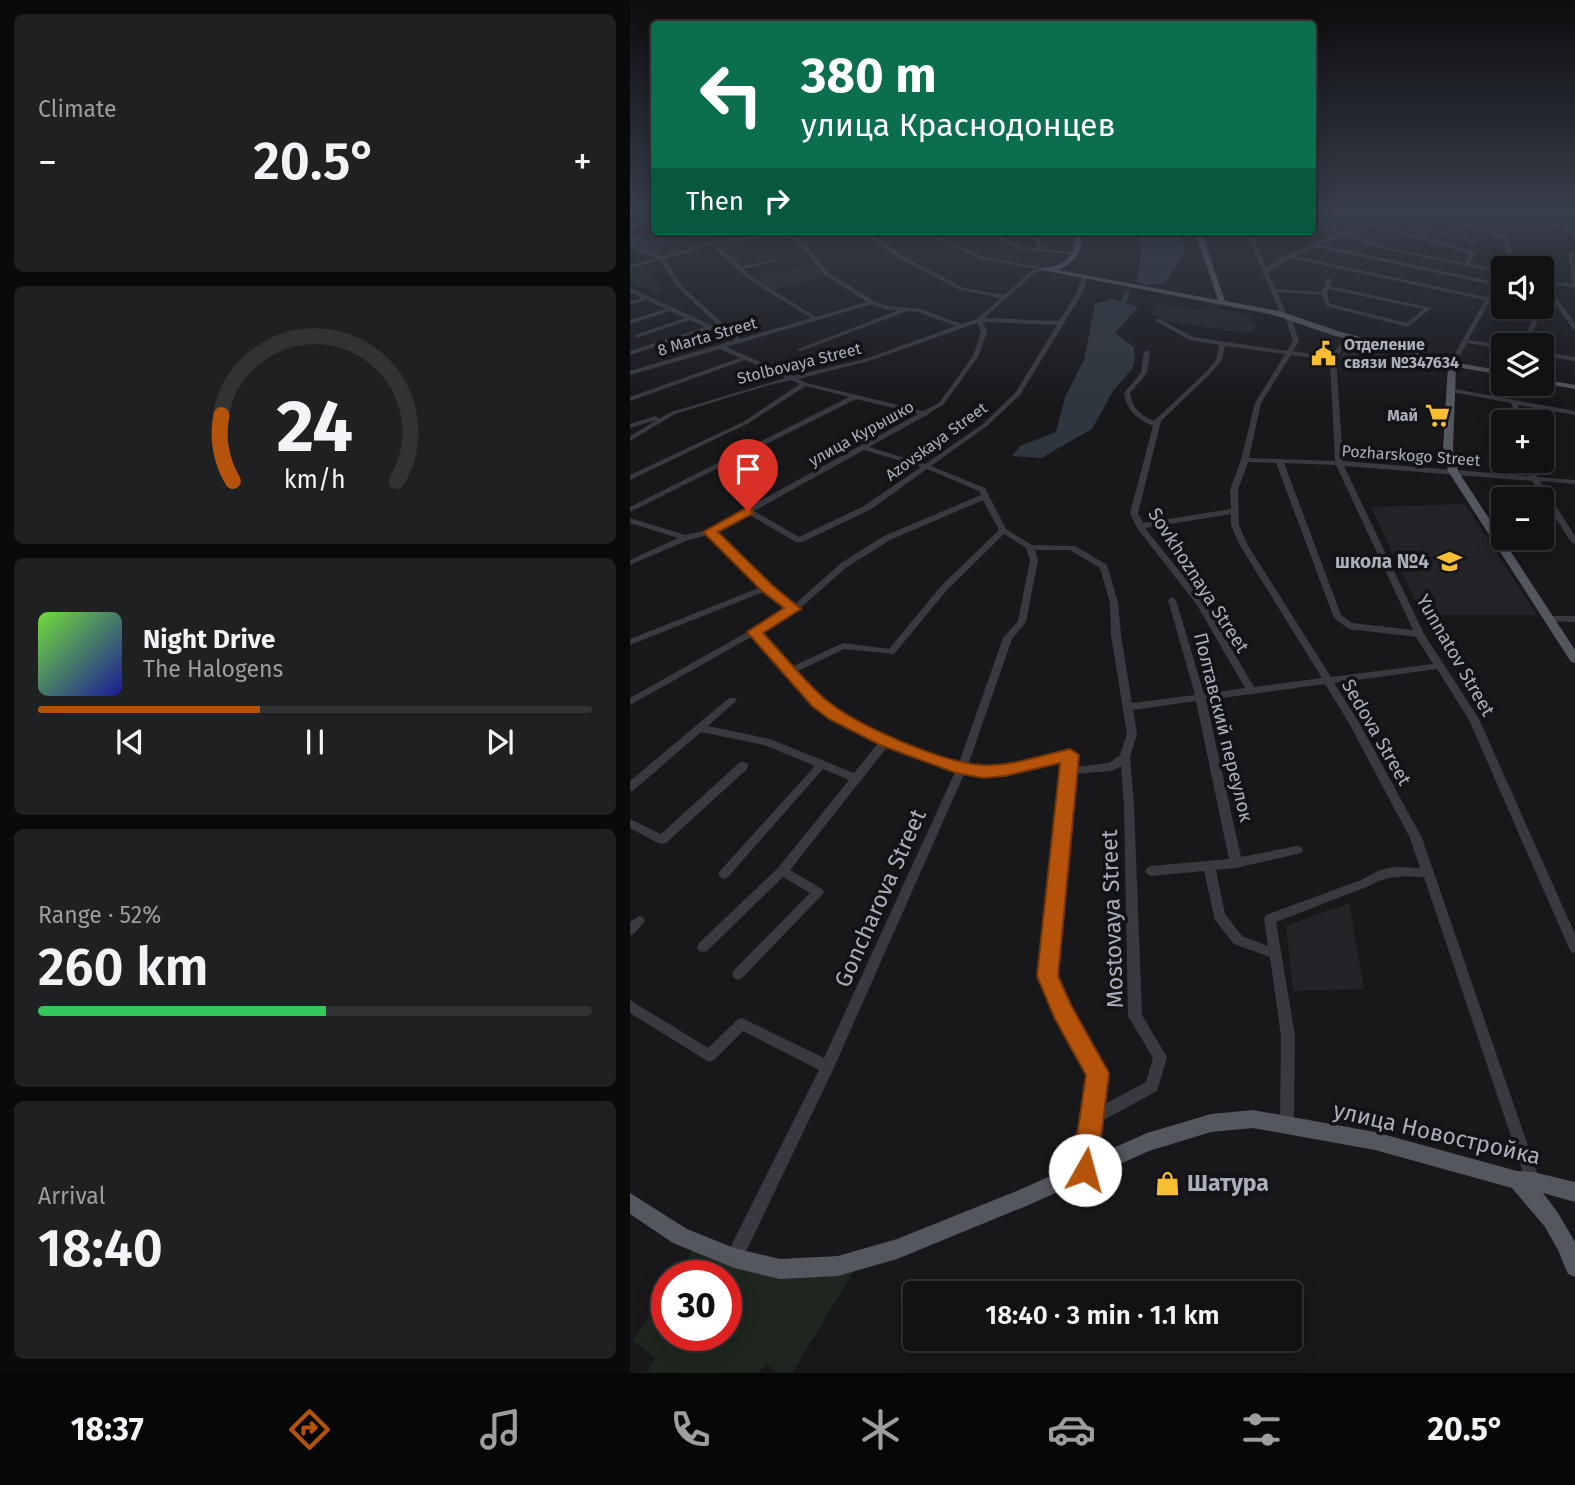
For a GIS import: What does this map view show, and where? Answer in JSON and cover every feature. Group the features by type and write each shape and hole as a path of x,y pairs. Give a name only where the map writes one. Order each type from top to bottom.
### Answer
{"main road":[{"path":"1074,275 1222,301 1452,364 1491,371"},
{"path":"1213,275 1222,301"},
{"path":"1452,364 1448,449 1453,471 1575,659"},
{"path":"1554,383 1575,387"},
{"name":"улица Новостройка","path":"630,1203 680,1236 734,1258 780,1269 838,1266 897,1249 1147,1142 1211,1124 1253,1119 1375,1141 1575,1192"},
{"path":"1525,1181 1554,1225 1575,1268"}],"street":[{"path":"673,275 680,287 739,341"},
{"path":"749,275 816,319"},
{"path":"829,275 872,302 887,308 930,314 960,326"},
{"path":"935,275 962,289 1005,297"},
{"path":"979,320 1030,275"},
{"path":"1266,275 1296,341 1289,355"},
{"path":"1375,275 1487,299"},
{"path":"1455,275 1491,283"},
{"name":"Azovskaya Street","path":"748,511 799,540 867,508 1005,408 1018,394 1062,323 1080,292 1085,277"},
{"path":"1554,282 1575,285"},
{"path":"1273,290 1326,287 1428,308 1408,325 1328,304 1326,287"},
{"path":"630,290 712,328"},
{"path":"1452,364 1491,292"},
{"path":"630,303 646,298"},
{"path":"1554,298 1575,328"},
{"name":"8 Marta Street","path":"631,372 872,302"},
{"path":"630,322 670,309"},
{"path":"799,351 905,309"},
{"path":"633,335 690,318"},
{"path":"979,320 1062,323"},
{"name":"Stolbovaya Street","path":"630,439 673,413 867,360 979,320"},
{"name":"улица Курышко","path":"630,563 685,538 710,532 941,404 976,356 985,332 979,320"},
{"path":"1158,320 1185,337 1289,355 1333,359 1348,336"},
{"path":"630,353 723,327"},
{"path":"633,335 654,345"},
{"path":"1464,341 1491,345"},
{"name":"Sovkhoznaya Street","path":"1222,345 1219,360 1214,366 1158,421 1135,513 1140,526 1201,604 1251,690"},
{"path":"719,346 805,384 926,414"},
{"path":"1147,352 1144,373 1127,393 1128,404 1138,417 1157,425"},
{"name":"Sedova Street","path":"1289,355 1258,403 1245,460 1234,490 1236,525 1243,544 1355,724 1416,838 1525,1181"},
{"path":"1554,356 1575,359"},
{"path":"630,399 745,358"},
{"name":"Yunnatov Street","path":"1333,359 1339,463 1419,634 1474,719 1575,948"},
{"path":"630,478 743,424 805,384"},
{"path":"1449,390 1575,414"},
{"path":"630,510 854,397"},
{"path":"1514,402 1516,410"},
{"path":"630,426 673,413"},
{"path":"865,448 925,466 982,490 1003,530 1030,547"},
{"name":"Pozharskogo Street","path":"1245,460 1339,463 1575,482"},
{"path":"1279,461 1337,616 1349,625 1419,634"},
{"path":"1533,473 1575,542"},
{"path":"630,702 794,609 844,565 887,538 932,522 986,496"},
{"path":"1140,526 1234,511"},
{"path":"630,520 685,538"},
{"path":"789,672 844,646 891,652 944,588 1003,530"},
{"path":"710,532 767,588 794,609"},
{"name":"Mostovaya Street","path":"1030,547 1072,548 1104,567 1114,603 1126,707 1132,734 1125,757 1135,1016 1160,1057 1152,1086 1091,1119"},
{"name":"Goncharova Street","path":"734,1258 827,1067 962,768 1008,638 1022,622 1034,560 1030,547"},
{"path":"630,642 767,588"},
{"name":"Полтавский переулок","path":"1172,600 1200,697 1236,863"},
{"path":"1550,619 1575,619"},
{"path":"754,632 818,702 835,715 886,741 962,768 983,771 1005,770 1070,755 1048,976 1063,1013 1098,1073 1085,1170"},
{"path":"1126,707 1438,666"},
{"path":"630,787 732,700"},
{"path":"699,728 766,742 856,778"},
{"path":"703,947 782,871 886,741"},
{"path":"1068,771 1112,767 1125,757"},
{"path":"724,874 822,764"},
{"path":"630,824 662,840 743,766"},
{"path":"1151,871 1236,863 1297,850"},
{"path":"1209,865 1219,916 1238,940 1273,953"},
{"path":"738,974 818,892 782,871"},
{"path":"1287,1124 1288,1036 1273,953 1270,919 1365,883 1388,871 1427,873"},
{"path":"630,1006 709,1056 742,1024 827,1067"}],"shaded area":[{"path":"630,275 654,275 662,288 655,292 630,281"},
{"path":"826,275 827,276 772,290 753,276"},
{"path":"1138,275 1170,275 1164,284 1145,285 1137,282"},
{"path":"1113,299 1138,307 1115,333 1134,347 1135,360 1132,369 1113,391 1092,429 1041,458 1012,456 1020,446 1056,432 1065,397 1084,360 1095,304"},
{"path":"1212,303 1221,304 1219,309 1240,312 1239,316 1251,317 1249,323 1257,324 1252,332 1244,333 1164,321 1159,316 1149,314 1156,304 1203,311"},
{"path":"1346,347 1404,359 1398,368 1339,359"},
{"name":"школа №4","path":"1465,504 1491,544 1491,550 1495,550 1537,615 1422,615 1371,507"},
{"path":"1349,903 1364,989 1293,991 1286,926"},
{"path":"693,1249 719,1260 686,1260"},
{"path":"742,1264 858,1264 792,1373 779,1373 766,1364 759,1373 650,1373 647,1371 655,1358 633,1340 651,1313 651,1351 742,1351"}],"waterway":[{"path":"1117,318 1127,292"}],"place":[{"name":"Отделение связи №347634","path":"1324,353"},
{"name":"Май","path":"1438,415"},
{"name":"школа №4","path":"1449,561"},
{"name":"Шатура","path":"1167,1183"}],"route":[{"path":"748,511 710,532 767,588 794,609 754,632 818,702 835,715 886,741 962,768 1005,770 1070,755 1048,976 1063,1013 1098,1073 1085,1170"}]}
